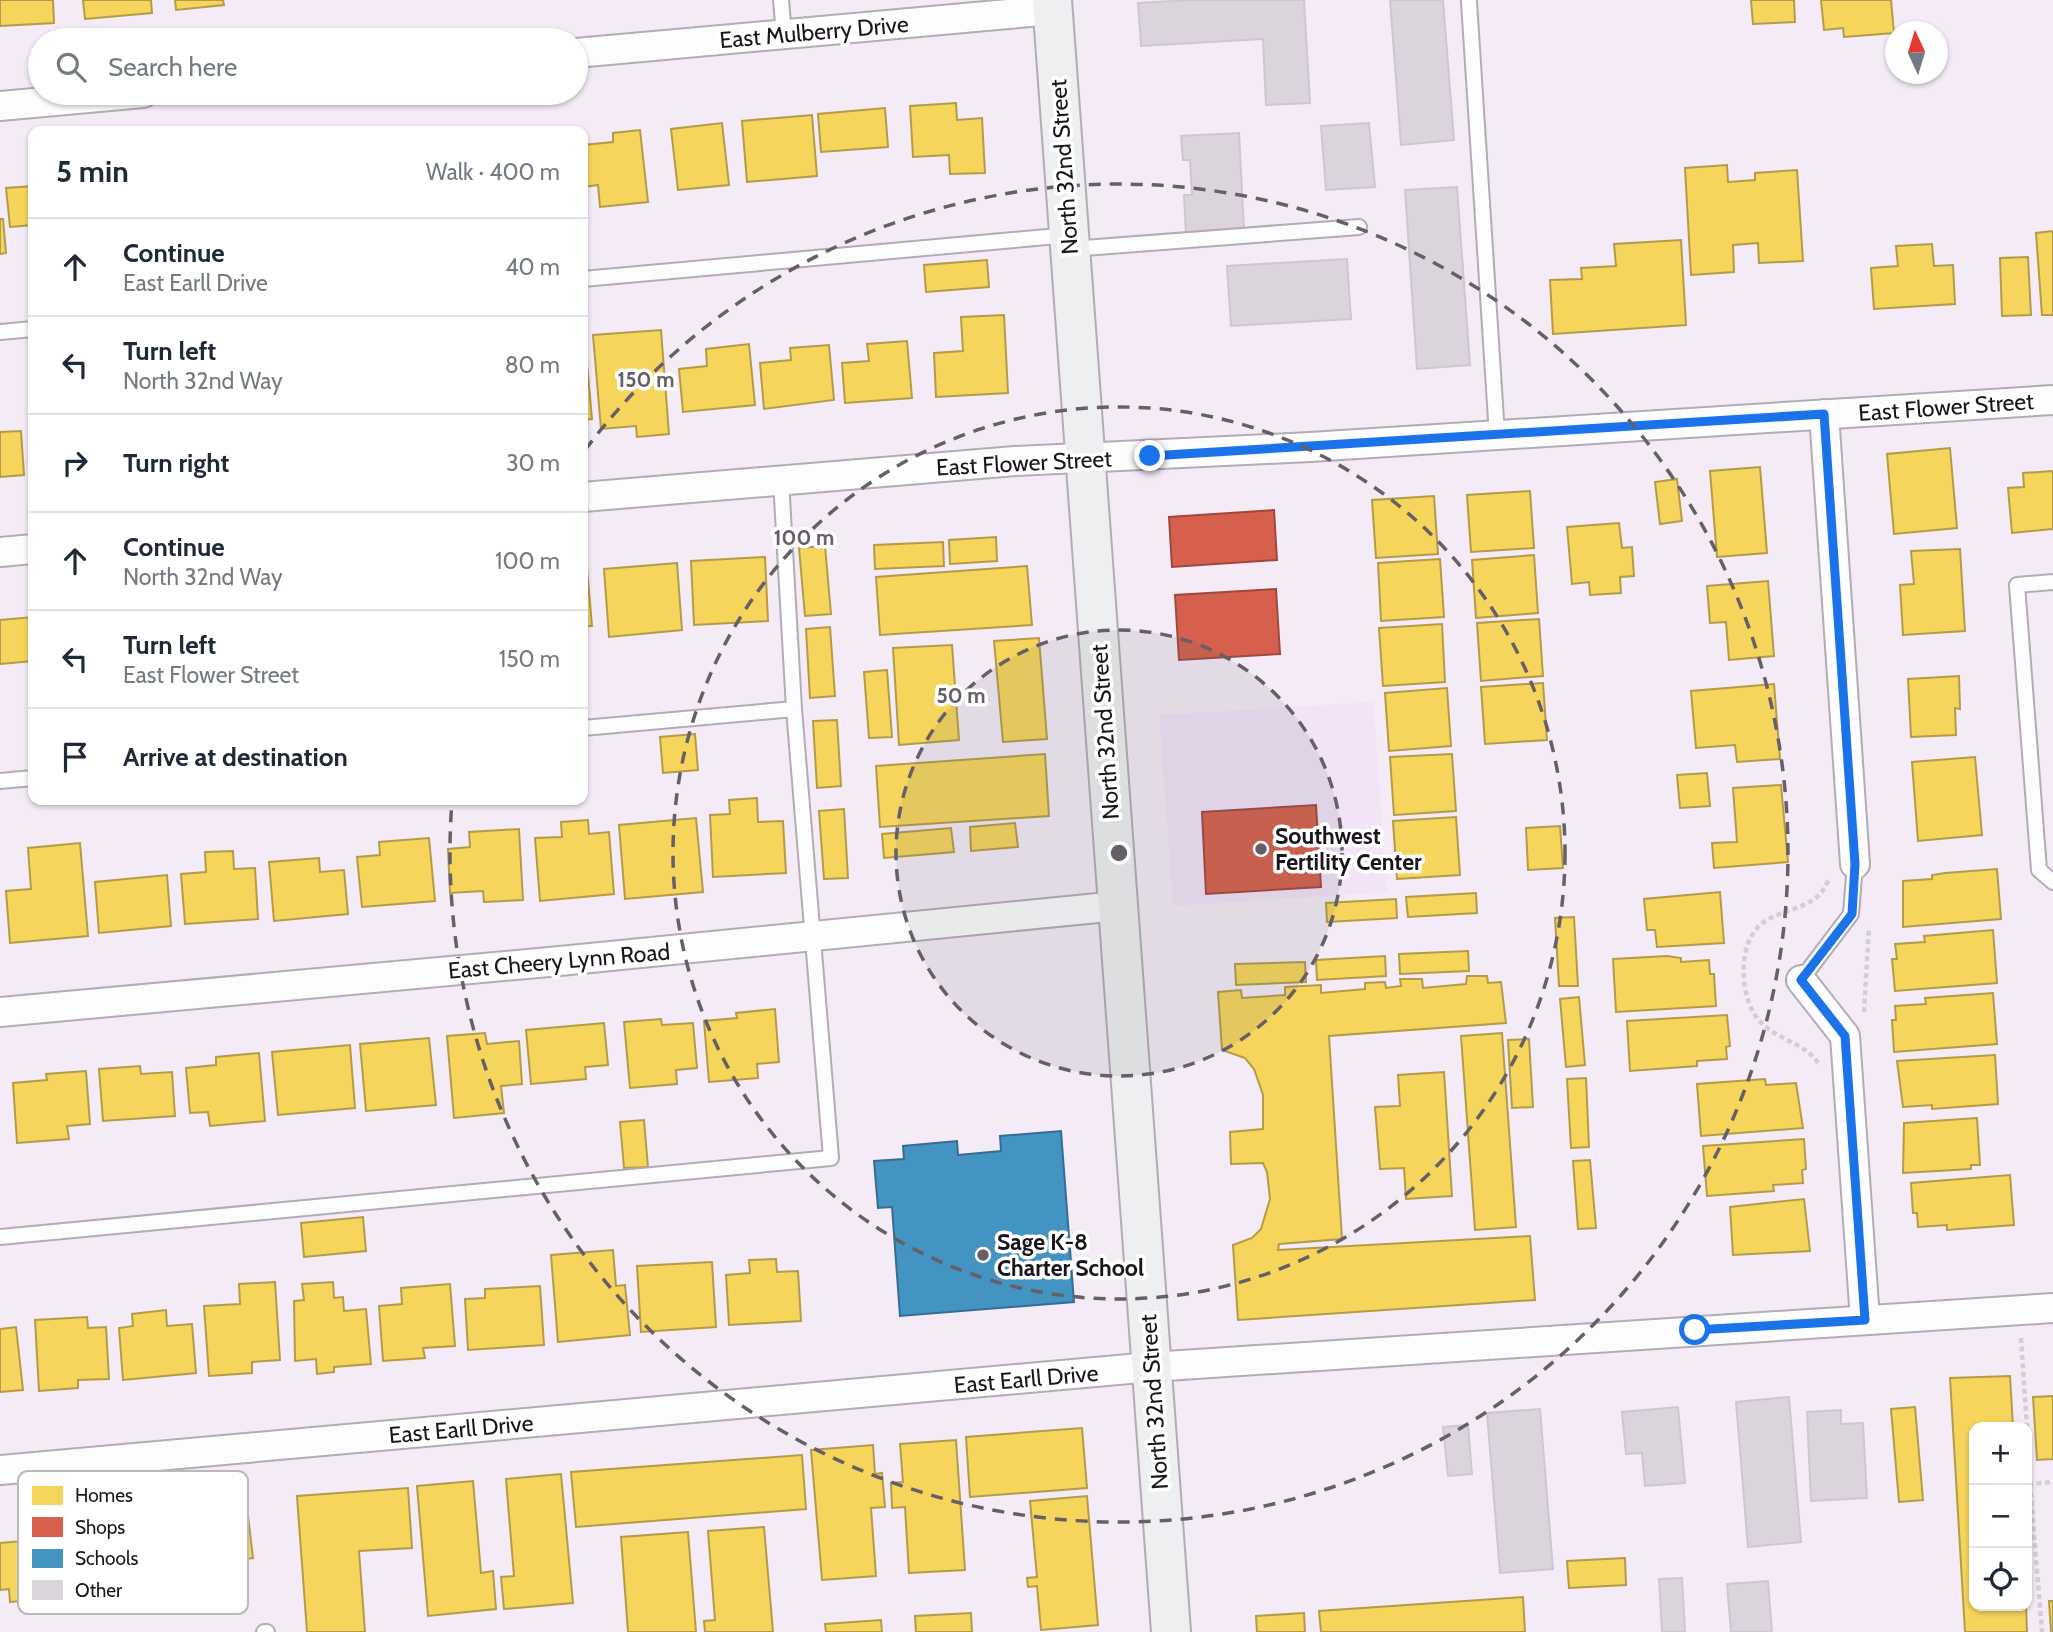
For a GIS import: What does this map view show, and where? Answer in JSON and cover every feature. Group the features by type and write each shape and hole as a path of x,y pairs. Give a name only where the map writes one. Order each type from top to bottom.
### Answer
{"main road":[{"name":"North 32nd Street","path":"1052,5 1171,1632"}],"street":[{"name":"East Mulberry Drive","path":"588,53 784,35 1052,5"},
{"path":"0,106 28,103"},
{"name":"East Flower Street","path":"588,497 1085,458 2053,400"},
{"path":"1824,414 1855,864"},
{"path":"0,552 28,549"},
{"name":"East Cheery Lynn Road","path":"0,1012 1118,906"},
{"path":"1801,980 1845,1036 1865,1320"},
{"name":"East Earll Drive","path":"0,1469 1151,1367 2053,1308"}],"lane":[{"path":"781,0 784,35"},
{"path":"1469,2 1497,435"},
{"path":"588,279 1070,242 1359,227"},
{"path":"0,332 28,329"},
{"path":"0,1237 831,1158 794,709 780,480"},
{"path":"2053,582 2017,585 2039,870 2053,882"},
{"path":"588,728 794,709"},
{"path":"0,781 28,778"},
{"path":"1801,980 1852,914 1855,864"}],"path":[{"path":"2021,1337 2027,1422"},
{"path":"2032,1484 2053,1482"},
{"path":"2030,1485 2042,1632"}],"shaded area":[{"path":"1373,702 1387,892 1173,906 1159,715"}],"building: Homes":[{"path":"0,0 53,0 54,23 0,26"},
{"path":"83,0 151,0 152,13 85,19"},
{"path":"175,0 223,0 224,5 176,10"},
{"path":"1751,0 1794,0 1795,22 1753,24"},
{"path":"1821,0 1891,0 1893,21 1885,21 1885,34 1844,37 1843,28 1824,30"},
{"path":"956,103 957,120 982,118 985,173 950,174 949,155 913,157 910,106"},
{"path":"885,108 888,147 821,152 818,114"},
{"path":"812,115 817,176 747,182 742,121"},
{"path":"722,123 729,185 678,190 671,129"},
{"path":"640,130 648,202 600,207 598,185 588,186 588,144 613,142 613,133"},
{"path":"1727,165 1728,182 1755,180 1755,173 1797,170 1803,261 1759,263 1758,243 1733,245 1734,272 1691,275 1685,168"},
{"path":"28,186 28,225 10,227 6,188"},
{"path":"0,219 3,219 6,253 0,254"},
{"path":"2053,231 2053,315 2042,315 2036,233"},
{"path":"1681,240 1686,325 1553,334 1550,280 1582,279 1581,268 1616,266 1614,244"},
{"path":"1932,244 1934,266 1953,265 1955,304 1874,309 1871,268 1898,266 1896,246"},
{"path":"2028,257 2031,315 2002,316 2000,258"},
{"path":"987,260 989,287 926,292 924,265"},
{"path":"1004,315 1008,393 936,397 934,353 963,351 961,317"},
{"path":"661,330 669,434 637,437 636,426 601,429 593,335"},
{"path":"907,341 912,398 845,403 842,363 869,361 867,344"},
{"path":"749,344 755,405 683,412 679,369 707,366 706,349"},
{"path":"829,345 834,400 764,409 760,363 791,360 790,348"},
{"path":"588,374 592,419 588,419"},
{"path":"21,431 24,475 0,477 0,432"},
{"path":"1950,448 1957,528 1894,534 1887,454"},
{"path":"1760,467 1767,553 1717,557 1710,471"},
{"path":"2053,471 2053,529 2012,533 2008,488 2024,487 2023,473"},
{"path":"1677,479 1682,521 1660,524 1655,482"},
{"path":"1530,491 1534,548 1471,552 1467,495"},
{"path":"1434,496 1438,554 1376,558 1372,500"},
{"path":"1619,523 1622,548 1632,547 1634,576 1620,577 1621,593 1590,595 1589,582 1572,584 1567,527"},
{"path":"996,537 997,561 950,564 949,540"},
{"path":"943,542 944,566 875,569 874,545"},
{"path":"825,546 831,614 805,616 799,548"},
{"path":"1960,549 1965,631 1903,635 1900,585 1914,584 1911,551"},
{"path":"1534,555 1538,613 1476,618 1472,560"},
{"path":"765,557 768,621 694,625 691,561"},
{"path":"1440,559 1444,617 1381,621 1378,563"},
{"path":"677,563 682,630 609,637 604,569"},
{"path":"1027,566 1032,625 880,635 876,577"},
{"path":"588,580 592,626 588,626"},
{"path":"1768,581 1774,656 1729,660 1726,622 1710,623 1707,586"},
{"path":"28,617 28,661 0,664 0,620"},
{"path":"1539,619 1543,676 1481,681 1477,623"},
{"path":"1442,624 1445,682 1383,686 1379,628"},
{"path":"830,627 835,696 810,698 806,629"},
{"path":"1039,638 1047,739 1003,742 994,641"},
{"path":"952,645 959,740 899,745 893,648"},
{"path":"887,670 892,737 869,738 864,672"},
{"path":"1959,676 1960,709 1955,708 1956,735 1911,737 1908,679"},
{"path":"1543,683 1547,740 1485,744 1481,687"},
{"path":"1774,684 1780,759 1737,762 1735,745 1696,748 1691,691"},
{"path":"1447,688 1451,746 1389,751 1385,693"},
{"path":"837,720 841,786 817,788 813,721"},
{"path":"695,734 698,770 663,773 660,737"},
{"path":"1045,754 1049,816 880,827 876,766"},
{"path":"1452,754 1456,811 1394,815 1390,757"},
{"path":"1975,757 1982,835 1918,841 1912,762"},
{"path":"1707,773 1710,806 1680,808 1677,775"},
{"path":"1781,785 1788,862 1714,868 1712,843 1737,842 1733,788"},
{"path":"757,798 758,822 783,821 786,873 713,877 710,815 730,814 729,800"},
{"path":"844,809 848,878 824,879 819,811"},
{"path":"1456,817 1460,875 1397,879 1393,821"},
{"path":"696,818 703,892 625,899 619,825"},
{"path":"588,820 589,834 609,832 614,894 540,901 535,838 562,837 561,822"},
{"path":"1015,823 1018,847 971,851 970,827"},
{"path":"1560,826 1563,868 1528,870 1526,828"},
{"path":"951,828 954,852 884,858 882,834"},
{"path":"519,829 523,900 484,902 483,891 450,893 448,849 470,847 469,832"},
{"path":"429,838 435,901 362,907 357,857 380,855 379,842"},
{"path":"80,843 88,936 10,943 6,891 31,889 28,848"},
{"path":"233,851 234,869 255,868 258,919 185,924 181,874 206,872 205,852"},
{"path":"319,858 320,872 344,870 348,914 274,921 269,862"},
{"path":"1997,869 2001,919 1903,927 1903,881 1932,879 1932,875 1945,873"},
{"path":"167,875 171,926 99,933 95,882"},
{"path":"1720,892 1724,943 1657,947 1655,930 1647,930 1644,899"},
{"path":"1476,893 1477,913 1408,917 1406,897"},
{"path":"1396,899 1397,918 1327,922 1326,903"},
{"path":"1574,917 1578,986 1559,986 1555,918"},
{"path":"1993,930 1997,983 1895,991 1892,959 1897,959 1895,944 1925,942 1924,936"},
{"path":"1468,951 1469,971 1400,974 1399,954"},
{"path":"1385,956 1386,976 1317,980 1316,960"},
{"path":"1667,956 1681,958 1681,962 1709,960 1710,974 1714,974 1716,1006 1616,1012 1613,959"},
{"path":"1305,962 1306,982 1236,985 1235,964"},
{"path":"1467,976 1487,976 1488,983 1501,982 1506,1023 1329,1036 1342,1239 1279,1244 1278,1250 1530,1236 1535,1300 1238,1320 1233,1245 1252,1238 1261,1229 1270,1199 1267,1172 1263,1163 1231,1164 1230,1132 1263,1129 1263,1095 1254,1069 1245,1058 1222,1050 1218,992 1241,990 1242,998 1285,995 1285,987 1321,985 1321,993 1365,989 1365,983 1385,982 1386,988 1401,986 1400,979 1422,979 1423,988 1466,984"},
{"path":"1993,993 1997,1044 1894,1052 1892,1020 1896,1020 1895,1006 1926,1004 1925,998"},
{"path":"1579,997 1585,1065 1566,1067 1560,999"},
{"path":"775,1009 779,1062 757,1064 758,1078 709,1082 704,1021 737,1018 736,1013"},
{"path":"1727,1015 1730,1046 1726,1047 1727,1059 1697,1061 1697,1066 1630,1071 1627,1021"},
{"path":"661,1019 662,1025 693,1023 697,1068 676,1070 677,1084 630,1088 624,1022"},
{"path":"604,1023 608,1065 585,1067 586,1079 531,1084 526,1030"},
{"path":"485,1033 487,1044 519,1041 522,1084 501,1086 504,1113 454,1118 447,1036"},
{"path":"1502,1033 1516,1227 1475,1230 1461,1036"},
{"path":"429,1038 436,1105 366,1111 360,1044"},
{"path":"1529,1039 1533,1107 1512,1108 1508,1040"},
{"path":"350,1045 355,1108 278,1115 272,1052"},
{"path":"259,1053 265,1121 210,1126 208,1112 190,1113 186,1068 216,1065 216,1057"},
{"path":"1995,1055 1998,1104 1932,1109 1932,1105 1903,1107 1897,1061"},
{"path":"140,1066 141,1074 172,1072 175,1116 103,1121 99,1069"},
{"path":"86,1071 90,1124 67,1126 69,1139 17,1143 13,1083 47,1080 46,1074"},
{"path":"1444,1072 1452,1196 1406,1199 1404,1168 1380,1169 1375,1107 1400,1106 1398,1075"},
{"path":"1586,1078 1589,1147 1571,1148 1567,1079"},
{"path":"1765,1079 1766,1085 1796,1083 1803,1128 1701,1136 1697,1084"},
{"path":"1977,1118 1980,1165 1971,1165 1971,1169 1903,1173 1904,1123"},
{"path":"644,1120 648,1167 624,1168 620,1122"},
{"path":"1804,1139 1806,1169 1802,1170 1803,1183 1773,1185 1774,1191 1707,1196 1703,1146"},
{"path":"1590,1160 1596,1228 1578,1229 1573,1161"},
{"path":"2010,1175 2014,1225 1947,1230 1947,1225 1918,1227 1917,1213 1913,1213 1911,1183"},
{"path":"1804,1199 1810,1251 1733,1255 1730,1207"},
{"path":"363,1217 366,1251 304,1257 301,1223"},
{"path":"613,1250 616,1286 625,1285 630,1335 558,1342 551,1255"},
{"path":"776,1259 777,1272 798,1271 801,1321 729,1325 726,1275 750,1273 749,1260"},
{"path":"712,1262 716,1327 641,1332 637,1266"},
{"path":"275,1282 280,1360 252,1362 252,1373 209,1376 204,1306 240,1304 239,1284"},
{"path":"333,1282 334,1298 343,1297 344,1311 366,1309 371,1364 334,1367 334,1372 317,1374 316,1359 295,1361 294,1301 304,1300 302,1284"},
{"path":"450,1284 455,1346 423,1348 425,1358 383,1361 379,1306 402,1304 401,1288"},
{"path":"540,1286 544,1345 468,1350 465,1299 485,1298 485,1289"},
{"path":"166,1310 167,1326 192,1324 196,1373 123,1380 119,1328 133,1326 132,1314"},
{"path":"87,1317 88,1328 106,1327 109,1379 78,1380 78,1388 39,1391 35,1320"},
{"path":"16,1327 23,1390 0,1392 0,1329"},
{"path":"2010,1376 2013,1422 1969,1422 1969,1611 2026,1611 2027,1632 1965,1632 1950,1378"},
{"path":"2053,1396 2053,1459 2037,1460 2033,1397"},
{"path":"1915,1407 1923,1500 1899,1502 1891,1409"},
{"path":"1082,1428 1087,1488 970,1497 966,1437"},
{"path":"956,1440 965,1570 909,1573 905,1507 892,1508 891,1483 903,1482 900,1444"},
{"path":"873,1445 875,1474 882,1473 885,1507 871,1508 876,1576 822,1580 811,1450"},
{"path":"802,1455 806,1509 576,1527 571,1472"},
{"path":"561,1474 573,1603 504,1609 501,1577 514,1576 506,1479"},
{"path":"473,1481 481,1573 493,1571 496,1609 428,1616 417,1486"},
{"path":"408,1488 412,1548 359,1551 365,1632 307,1632 297,1496"},
{"path":"1087,1496 1098,1625 1041,1630 1037,1586 1028,1587 1027,1578 1037,1577 1030,1501"},
{"path":"248,1515 253,1558 248,1559"},
{"path":"764,1527 773,1632 705,1632 704,1621 715,1620 708,1531"},
{"path":"688,1532 696,1632 628,1632 621,1537"},
{"path":"18,1541 18,1601 10,1602 9,1589 0,1590 0,1543"},
{"path":"1625,1558 1626,1585 1569,1588 1567,1561"},
{"path":"1523,1597 1525,1632 1321,1632 1319,1611"},
{"path":"2049,1601 2053,1601 2053,1632 2051,1632"},
{"path":"971,1613 972,1632 916,1632 915,1616"},
{"path":"1304,1613 1305,1632 1257,1632 1256,1616"},
{"path":"881,1620 882,1632 826,1632 825,1624"}],"building: Shops":[{"path":"1274,510 1277,560 1172,567 1169,517"},
{"path":"1276,589 1280,654 1179,660 1175,595"},
{"name":"Southwest Fertility Center","path":"1316,805 1321,887 1206,894 1202,812"}],"building: Schools":[{"name":"Sage K-8 Charter School","path":"1061,1131 1074,1302 900,1316 892,1207 878,1208 874,1161 904,1159 903,1146 957,1141 958,1155 1001,1151 1000,1136"}],"building: Other":[{"path":"1304,0 1310,103 1266,105 1263,39 1141,46 1138,3"},
{"path":"1390,0 1443,0 1454,140 1401,145"},
{"path":"1369,123 1375,187 1326,190 1321,126"},
{"path":"1239,133 1244,230 1186,233 1184,195 1192,195 1190,160 1183,160 1181,136"},
{"path":"1457,187 1470,365 1417,369 1405,190"},
{"path":"1347,259 1351,319 1231,326 1227,266"},
{"path":"1789,1397 1801,1542 1748,1547 1736,1402"},
{"path":"1678,1407 1685,1483 1645,1486 1642,1453 1626,1454 1622,1412"},
{"path":"1540,1409 1553,1569 1500,1573 1487,1413"},
{"path":"1841,1410 1841,1424 1863,1423 1867,1498 1811,1501 1807,1412"},
{"path":"1468,1425 1472,1474 1448,1476 1443,1427"},
{"path":"1682,1578 1685,1632 1662,1632 1659,1579"},
{"path":"1768,1581 1772,1632 1731,1632 1727,1584"}],"place":[{"name":"Southwest Fertility Center","path":"1261,849"},
{"name":"Sage K-8 Charter School","path":"983,1255"}],"route":[{"path":"1150,456 1824,414 1855,864 1852,914 1801,980 1845,1036 1865,1320 1695,1330"}]}
